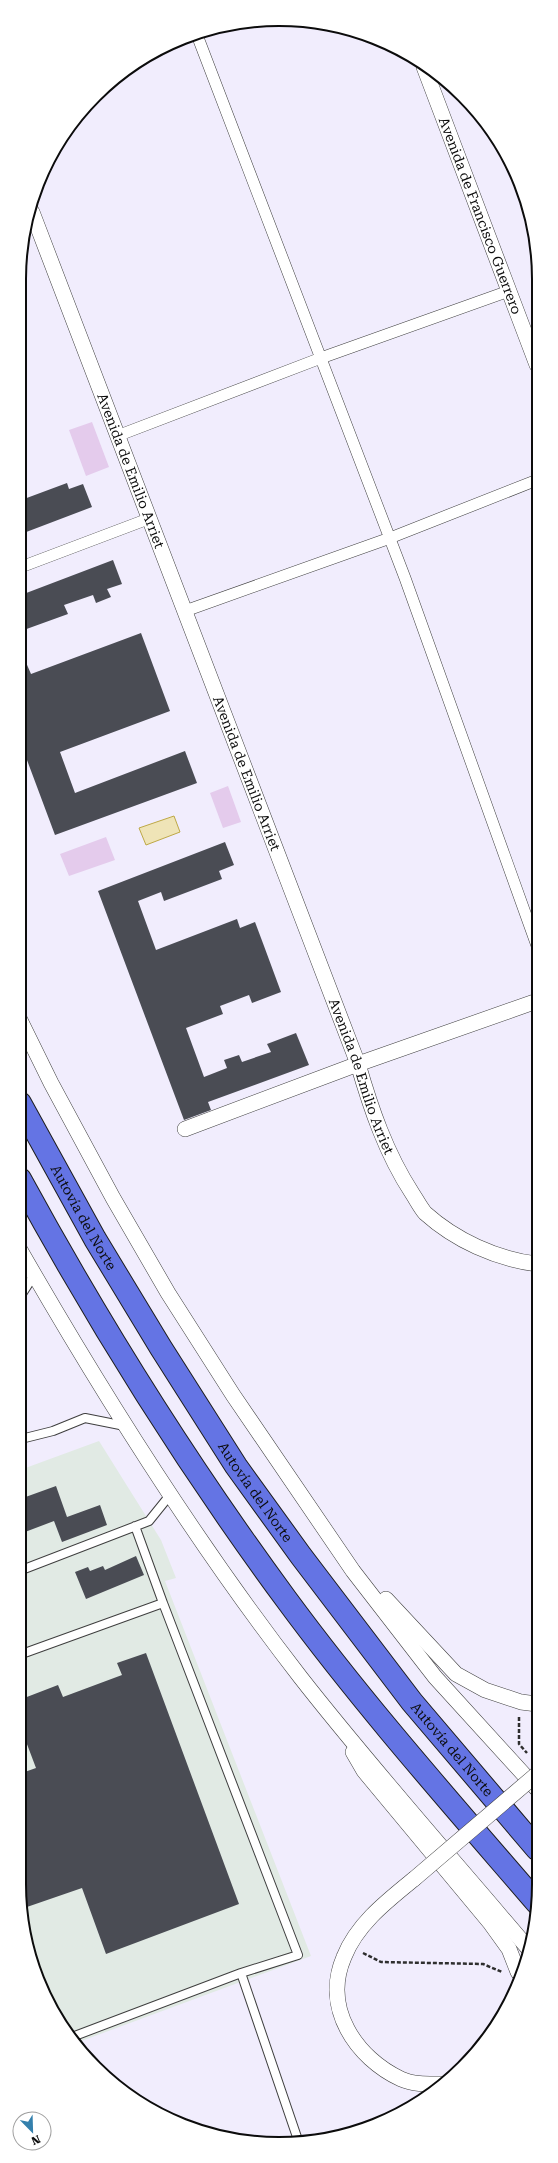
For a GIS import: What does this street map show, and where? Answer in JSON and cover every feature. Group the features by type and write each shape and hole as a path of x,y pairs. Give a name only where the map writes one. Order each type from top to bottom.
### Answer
{"highway":[{"name":"Autovía del Norte","path":"26,1115 95,1239 161,1348 236,1466 412,1702 532,1843"},
{"path":"26,1190 112,1340 172,1434 286,1599 412,1759 531,1896"}],"street":[{"path":"198,39 390,538 532,932"},
{"name":"Avenida de Francisco Guerrero","path":"426,73 532,352"},
{"name":"Avenida de Emilio Arriet","path":"34,218 148,519 185,611 358,1064 373,1116 402,1178 424,1212 458,1238 497,1255 532,1263"},
{"path":"117,436 321,358 509,291"},
{"path":"185,611 390,538 532,482"},
{"path":"26,565 148,519"},
{"path":"184,1129 358,1064 532,1003"},
{"path":"26,1032 51,1083 113,1198 168,1293 233,1395 353,1571 435,1677 532,1784"},
{"path":"26,1261 126,1427 170,1495 262,1626 338,1723 524,1944"},
{"path":"301,1495 374,1586 456,1674 485,1690 521,1702 532,1703"},
{"path":"338,1723 364,1771 491,1924 509,1949 517,1970"},
{"path":"434,2084 426,2084 402,2079 367,2057 351,2038 343,2021 338,1999 342,1964 356,1935 378,1909 532,1778"}],"lane":[{"path":"26,1288 34,1275"},
{"path":"26,1438 53,1431 85,1418 126,1427"},
{"path":"26,1568 149,1521 170,1495"},
{"path":"76,2035 241,1973 298,1956 135,1526"},
{"path":"26,1652 163,1603"},
{"path":"241,1973 297,2136"}],"path":[{"path":"521,1702 519,1744 529,1756"},
{"path":"350,1946 381,1962 483,1964 503,1972"}],"shaded area":[{"path":"92,422 109,467 86,476 69,430"},
{"path":"228,786 241,822 223,828 210,793"},
{"path":"174,816 180,832 146,845 139,828"},
{"path":"106,837 115,860 69,876 60,854"},
{"path":"99,1441 161,1540 176,1578 165,1581 311,1956 81,2041 60,2010 45,1981 39,1965 28,1917 26,1884 26,1468"}],"building":[{"path":"67,483 69,489 83,484 92,507 26,532 26,498"},
{"path":"113,560 122,584 107,589 111,597 96,603 93,595 64,605 68,614 26,629 26,593"},
{"path":"141,633 170,711 60,752 75,793 185,751 197,783 55,835 26,757 26,662 31,674"},
{"path":"225,842 234,865 219,871 222,879 164,901 161,892 138,901 156,950 237,919 240,928 255,922 281,992 252,1003 249,995 220,1006 223,1014 186,1028 204,1077 227,1068 224,1060 239,1055 242,1062 271,1052 267,1044 296,1033 309,1065 208,1102 211,1110 184,1120 98,891"},
{"path":"56,1486 67,1517 100,1505 107,1525 62,1542 54,1521 26,1532 26,1497"},
{"path":"136,1556 144,1575 86,1599 75,1572 88,1567 90,1571 103,1566 105,1570"},
{"path":"146,1653 239,1904 106,1954 82,1888 27,1907 26,1772 36,1768 26,1742 26,1697 58,1685 63,1697 122,1675 117,1663"}]}
